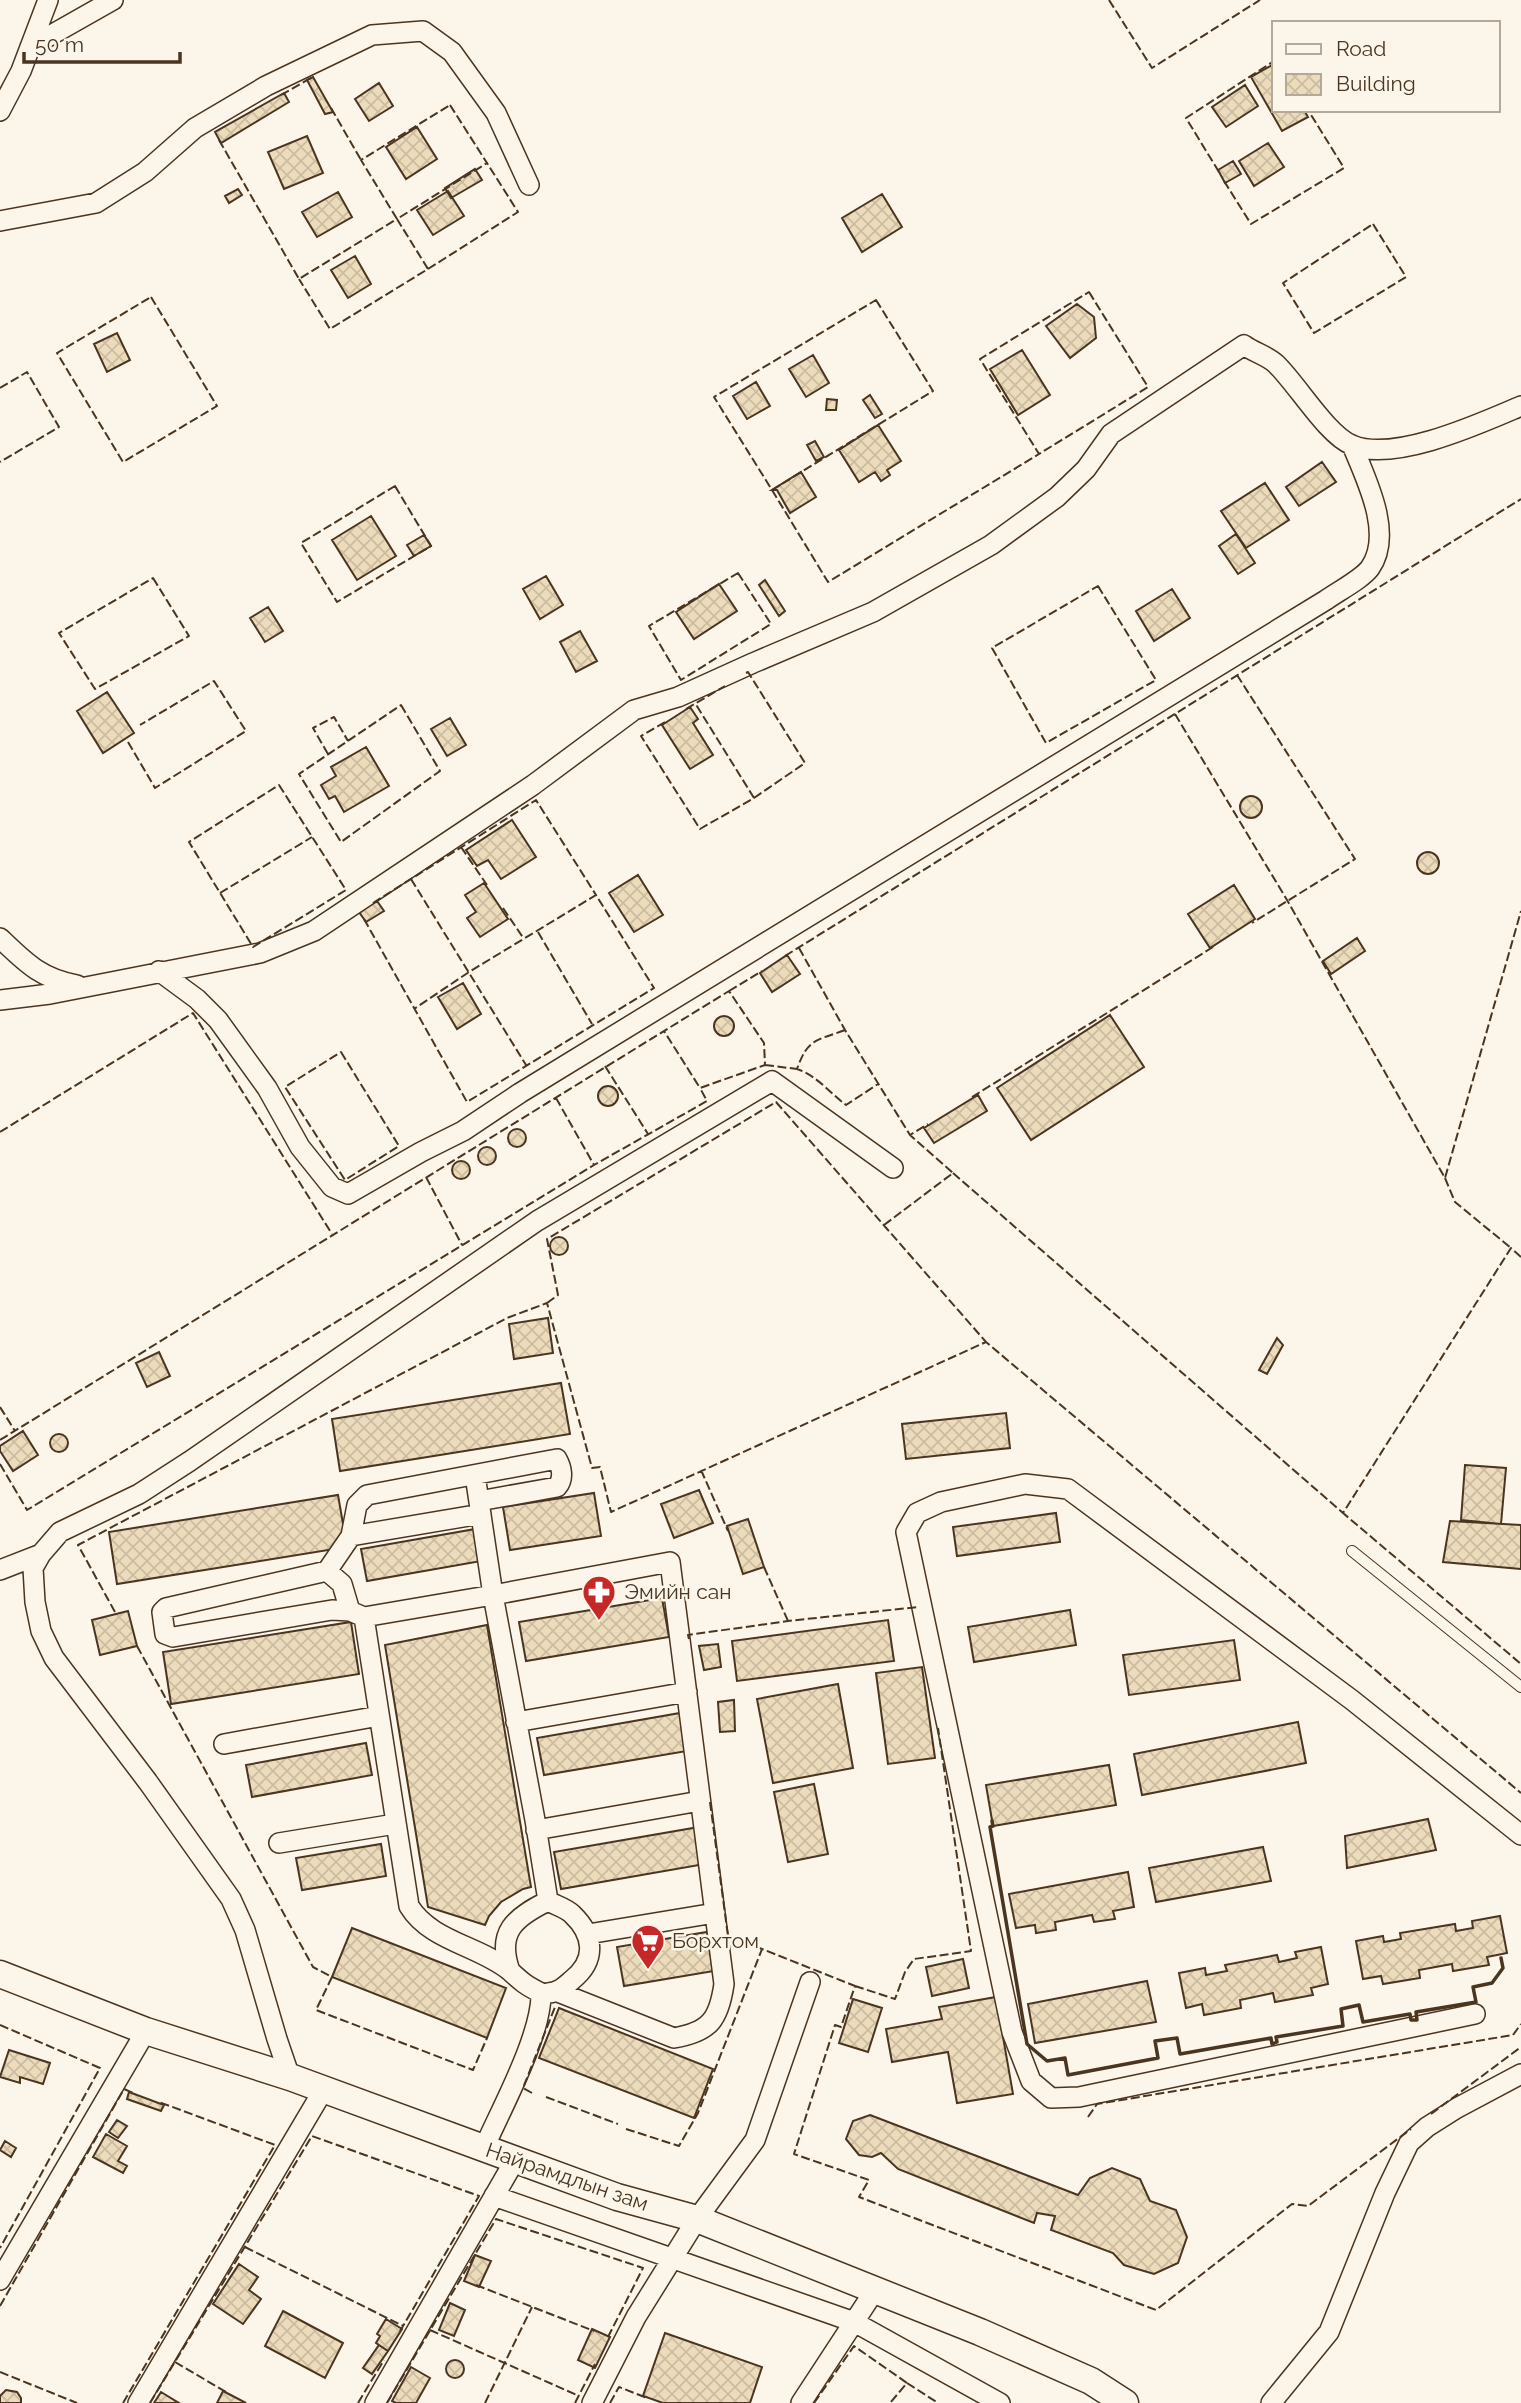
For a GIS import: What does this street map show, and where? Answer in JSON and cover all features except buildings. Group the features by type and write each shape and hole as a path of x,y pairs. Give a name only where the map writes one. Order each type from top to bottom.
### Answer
{"main road":[{"name":"Найрамдлын зам","path":"0,1973 146,2031 290,2077 617,2197 697,2219 979,2332 1091,2381 1125,2403"}],"street":[{"path":"0,111 21,71 48,0"},
{"path":"30,47 113,0"},
{"path":"0,221 96,202 145,172 195,128 266,86 372,35 423,31 452,52 496,113 528,186"},
{"path":"0,1000 85,987 260,953 314,931 533,785 634,710 678,698 873,612 991,545 1057,497 1086,469 1111,434 1244,345 1255,354 1273,361 1336,434 1352,445 1374,450 1446,438 1521,406"},
{"path":"159,971 197,999 218,1020 267,1088 300,1147 332,1187 348,1194 463,1131 520,1093 1326,600 1369,569 1380,540 1373,497 1352,445"},
{"path":"0,938 33,970 59,982 85,987"},
{"path":"290,2077 276,2039 245,1930 231,1899 148,1782 54,1658 41,1631 35,1602 33,1568 41,1554 60,1532 139,1494 190,1461 537,1221 772,1081 893,1168"},
{"path":"327,1571 342,1584 357,1614 379,1716 408,1902 415,1915 426,1925 510,1971 518,1981 674,2038 691,2036 706,2028 715,2019 721,2005 724,1984 670,1562 493,1595 357,1614 332,1610 173,1637 165,1634 162,1612 166,1608 327,1571 351,1535 357,1505 368,1494 557,1459 561,1468 561,1483 557,1487 480,1508 351,1535"},
{"path":"475,1475 493,1595 548,1901"},
{"path":"1475,2014 1079,2097 1051,2098 1031,2081 1012,2032 906,1532 917,1513 941,1502 1025,1484 1068,1489 1352,1700 1521,1835"},
{"path":"0,1570 41,1554"},
{"path":"516,1722 687,1692"},
{"path":"224,1744 379,1716"},
{"path":"536,1830 701,1801"},
{"path":"279,1843 395,1824"},
{"path":"510,1971 505,1948 508,1932 513,1923 527,1911 548,1901"},
{"path":"484,2148 530,2044 541,2007 549,1992 583,1971 590,1956 588,1934 571,1912 548,1901"},
{"path":"588,1934 715,1913"},
{"path":"592,2403 636,2317 697,2219 755,2140 810,1982"},
{"path":"0,2280 146,2031"},
{"path":"1271,2403 1329,2332 1385,2193 1409,2143 1437,2121 1521,2074"},
{"path":"138,2403 324,2089"},
{"path":"375,2403 515,2160"},
{"path":"494,2196 854,2322 1000,2403"},
{"path":"801,2403 875,2290"}],"lane":[{"path":"1352,1551 1521,1687"}],"fence":[{"path":"1109,0 1152,68 1260,0"},
{"path":"1219,172 1186,118 1272,62"},
{"path":"281,95 311,78"},
{"path":"450,105 487,163 397,219 361,160 450,105"},
{"path":"331,108 361,160"},
{"path":"1224,181 1251,224 1344,168 1309,112"},
{"path":"219,140 299,279 397,219 428,269 330,329 299,279"},
{"path":"428,269 518,212 487,163"},
{"path":"1373,224 1406,277 1314,333 1283,283 1373,224"},
{"path":"1089,292 1148,387 1039,454 980,359 1089,292"},
{"path":"151,297 217,406 123,462 57,353 151,297"},
{"path":"876,300 933,391 772,490 714,397 876,300"},
{"path":"0,388 27,372 59,427 0,462"},
{"path":"772,490 828,582 1039,454"},
{"path":"395,486 431,546 337,602 301,543 395,486"},
{"path":"785,956 1521,499"},
{"path":"738,573 771,624 681,680 649,626 738,573"},
{"path":"153,578 189,636 95,689 59,633 153,578"},
{"path":"1098,586 1156,680 1046,743 992,648 1098,586"},
{"path":"746,673 748,672 805,763 754,798"},
{"path":"1237,675 1355,859 1252,923"},
{"path":"128,742 155,788 246,731 214,681 140,725"},
{"path":"686,709 725,686"},
{"path":"665,722 641,736 700,829 754,798 695,703"},
{"path":"401,705 440,771 341,842 299,774 401,705"},
{"path":"1175,714 1287,900 1445,1178 1521,911"},
{"path":"328,754 313,728 334,717 348,741"},
{"path":"279,785 346,890 253,947 189,842 279,785"},
{"path":"373,903 536,800 596,895"},
{"path":"220,893 312,837"},
{"path":"461,847 487,885"},
{"path":"411,879 526,1065"},
{"path":"364,919 467,1102 654,988 596,895 469,972 414,1009"},
{"path":"503,908 524,939"},
{"path":"538,932 592,1024"},
{"path":"972,1097 1213,947"},
{"path":"799,948 845,1030 910,1135 928,1124"},
{"path":"729,991 762,971"},
{"path":"0,1440 729,991 764,1043 765,1065 700,1088 664,1031"},
{"path":"0,1132 193,1013 332,1234"},
{"path":"845,1030 809,1046 797,1069 817,1080 846,1105 878,1084"},
{"path":"341,1052 399,1146 345,1180 285,1087 341,1052"},
{"path":"765,1065 797,1069"},
{"path":"605,1066 648,1134"},
{"path":"0,1464 27,1510 594,1165 707,1101 700,1088"},
{"path":"556,1098 594,1165"},
{"path":"547,1303 558,1295 547,1239 776,1102 986,1342"},
{"path":"884,1225 953,1173 910,1135"},
{"path":"953,1173 1343,1513"},
{"path":"426,1177 462,1245"},
{"path":"1445,1178 1455,1202 1511,1248"},
{"path":"1521,1257 1511,1248 1343,1513 1521,1664"},
{"path":"115,1612 78,1545 507,1318 547,1303 592,1468 600,1467 611,1512 986,1342 1521,1793"},
{"path":"0,1407 15,1431"},
{"path":"701,1470 728,1531"},
{"path":"764,1567 788,1621"},
{"path":"689,1639 688,1635 788,1621 918,1607"},
{"path":"137,1646 313,1967 332,1977 316,2010 473,2070 487,2038"},
{"path":"855,1986 895,1999 905,1972 914,1959 971,1951 938,1728"},
{"path":"710,1802 728,1936 762,1949"},
{"path":"626,2129 679,2146 698,2113 762,1949 855,1986 841,2027 835,2025 794,2154 869,2180 859,2197 1156,2310 1292,2204 1308,2206 1411,2129"},
{"path":"532,2093 523,2088 555,2007"},
{"path":"1088,2117 1097,2104 1513,2035 1521,2024"},
{"path":"0,2025 100,2068 0,2248"},
{"path":"1431,2114 1521,2047"},
{"path":"0,2306 124,2089 133,2093"},
{"path":"546,2097 618,2124"},
{"path":"123,2403 275,2145 159,2102"},
{"path":"150,2403 312,2136 479,2196 399,2333"},
{"path":"387,2403 496,2219 643,2268 607,2339"},
{"path":"245,2247 403,2326"},
{"path":"476,2285 594,2331"},
{"path":"485,2403 532,2307"},
{"path":"430,2330 579,2396"},
{"path":"814,2403 854,2346 907,2383 890,2403"},
{"path":"358,2403 384,2360"},
{"path":"175,2362 226,2392"},
{"path":"575,2403 595,2364"},
{"path":"0,2372 77,2403"},
{"path":"907,2383 938,2403"},
{"path":"610,2403 619,2387 647,2398"}],"wall":[{"path":"992,1821 993,1826 990,1827 1027,2044 1047,2061 1065,2058 1068,2075 1158,2058 1155,2041 1177,2038 1180,2054 1271,2038 1272,2044 1277,2042 1276,2037 1343,2026 1341,2009 1359,2005 1363,2022 1410,2014 1411,2020 1417,2020 1416,2012 1476,2002 1473,1987 1492,1983 1503,1968 1501,1958"}],"place":[{"name":"Эмийн сан","path":"599,1622"},
{"name":"Борхтом","path":"648,1971"}]}
